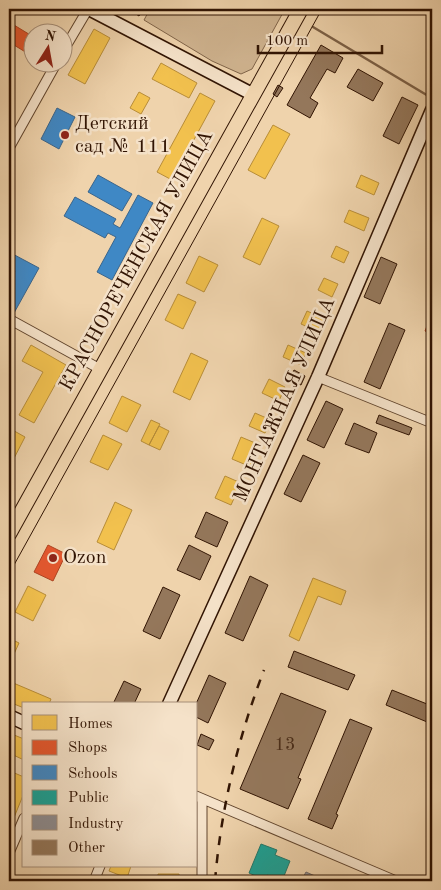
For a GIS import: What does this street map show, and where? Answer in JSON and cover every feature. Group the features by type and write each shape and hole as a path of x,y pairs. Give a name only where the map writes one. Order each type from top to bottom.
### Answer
{"main road":[{"name":"КРАСНОРЕЧЕНСКАЯ УЛИЦА","path":"9,534 252,94 301,9"}],"street":[{"path":"72,36 88,9 252,94"},
{"path":"9,148 51,72"},
{"name":"МОНТАЖНАЯ УЛИЦА","path":"171,702 318,377 432,110"},
{"path":"9,319 100,369"},
{"path":"318,377 432,423"},
{"path":"9,716 22,722"},
{"path":"202,881 199,797 396,881"},
{"path":"9,853 22,823"},
{"path":"94,881 99,868"}],"shaded area":[{"path":"150,9 285,9 252,69 241,74 212,61 144,20"}],"building: Homes":[{"path":"94,29 110,38 85,84 68,75 72,72 72,68"},
{"path":"161,63 197,83 189,98 152,79"},
{"path":"139,92 150,98 141,114 130,108"},
{"path":"200,93 215,101 172,180 157,172"},
{"path":"273,125 290,134 265,179 248,170"},
{"path":"361,175 379,183 374,195 356,187"},
{"path":"349,210 369,218 364,231 344,222"},
{"path":"262,218 279,226 260,265 243,257"},
{"path":"336,246 349,252 344,263 331,257"},
{"path":"199,256 218,265 204,292 186,283"},
{"path":"324,278 338,284 332,297 318,290"},
{"path":"178,294 196,302 183,329 165,320"},
{"path":"307,311 327,320 321,333 301,324"},
{"path":"31,345 66,365 34,423 19,415 43,372 22,361"},
{"path":"288,345 306,353 301,365 283,357"},
{"path":"191,353 208,361 190,400 173,392"},
{"path":"269,379 285,387 279,401 262,393"},
{"path":"122,396 141,405 127,432 109,423"},
{"path":"255,413 271,420 265,433 249,426"},
{"path":"151,420 160,424 149,445 141,441"},
{"path":"159,426 169,431 160,450 149,445"},
{"path":"9,428 25,437 9,468"},
{"path":"103,435 122,444 108,470 90,462"},
{"path":"241,437 260,445 251,467 232,459"},
{"path":"225,476 241,483 231,505 215,498"},
{"path":"115,502 132,510 114,550 97,542"},
{"path":"313,578 346,591 341,605 318,596 299,641 289,636"},
{"path":"28,586 46,595 33,621 15,612"},
{"path":"9,638 19,643 9,665"},
{"path":"11,682 51,699 50,702 22,702 22,707 9,702"},
{"path":"9,733 22,738 22,759 9,753"},
{"path":"12,772 22,776 22,798 13,820 9,818 9,780"},
{"path":"110,868 130,868 127,878 109,871"},
{"path":"158,874 179,874 180,881 158,881"}],"building: Shops":[{"path":"9,22 22,30 22,50 9,42"},
{"path":"432,313 432,334 425,331"},
{"path":"48,545 66,554 53,581 34,572"}],"building: Schools":[{"path":"57,108 75,117 59,149 41,139"},
{"path":"98,175 132,194 122,211 88,192"},
{"path":"138,195 153,203 112,280 97,272 116,237 108,233 105,238 64,216 75,197 116,219 113,224 120,228"},
{"path":"9,252 39,268 14,313 9,310 9,282 15,271 9,268"}],"building: Public":[{"path":"261,844 277,850 275,855 290,861 282,881 267,875 265,880 249,873"}],"building: Industry":[{"path":"306,872 315,876 312,881 301,881"}],"building: Other":[{"path":"135,9 142,11 139,16 133,12"},
{"path":"321,45 343,58 335,73 327,69 310,98 318,103 310,118 287,105"},
{"path":"358,69 383,83 373,101 347,87"},
{"path":"278,85 283,88 277,97 273,94"},
{"path":"402,97 418,105 399,144 383,136"},
{"path":"381,257 397,264 380,304 364,297"},
{"path":"389,323 405,330 380,389 364,382"},
{"path":"294,370 305,376 301,385 289,380"},
{"path":"326,401 343,409 324,448 307,440"},
{"path":"379,415 412,428 409,435 376,423"},
{"path":"354,423 377,433 369,453 345,444"},
{"path":"303,455 320,463 301,502 284,494"},
{"path":"206,512 228,522 217,547 195,537"},
{"path":"189,545 211,556 200,580 177,570"},
{"path":"250,576 268,585 243,641 225,633"},
{"path":"163,587 180,595 160,639 143,631"},
{"path":"294,651 355,675 348,690 288,667"},
{"path":"209,675 226,683 208,723 198,718 197,702"},
{"path":"124,681 141,689 135,702 114,702"},
{"path":"392,690 432,706 432,724 386,705"},
{"path":"281,693 326,711 298,778 301,779 288,809 240,789"},
{"path":"350,719 372,728 336,814 338,815 332,829 308,819"},
{"path":"201,734 214,740 209,750 198,745"}],"waterway":[{"path":"281,9 289,13"},
{"path":"313,27 430,97"}],"tram line":[{"path":"9,574 322,9"}],"railway":[{"path":"215,881 226,800 232,774 246,721 264,670"}],"place":[{"name":"Детский сад № 111","path":"65,135"},
{"name":"Ozon","path":"53,558"}]}
